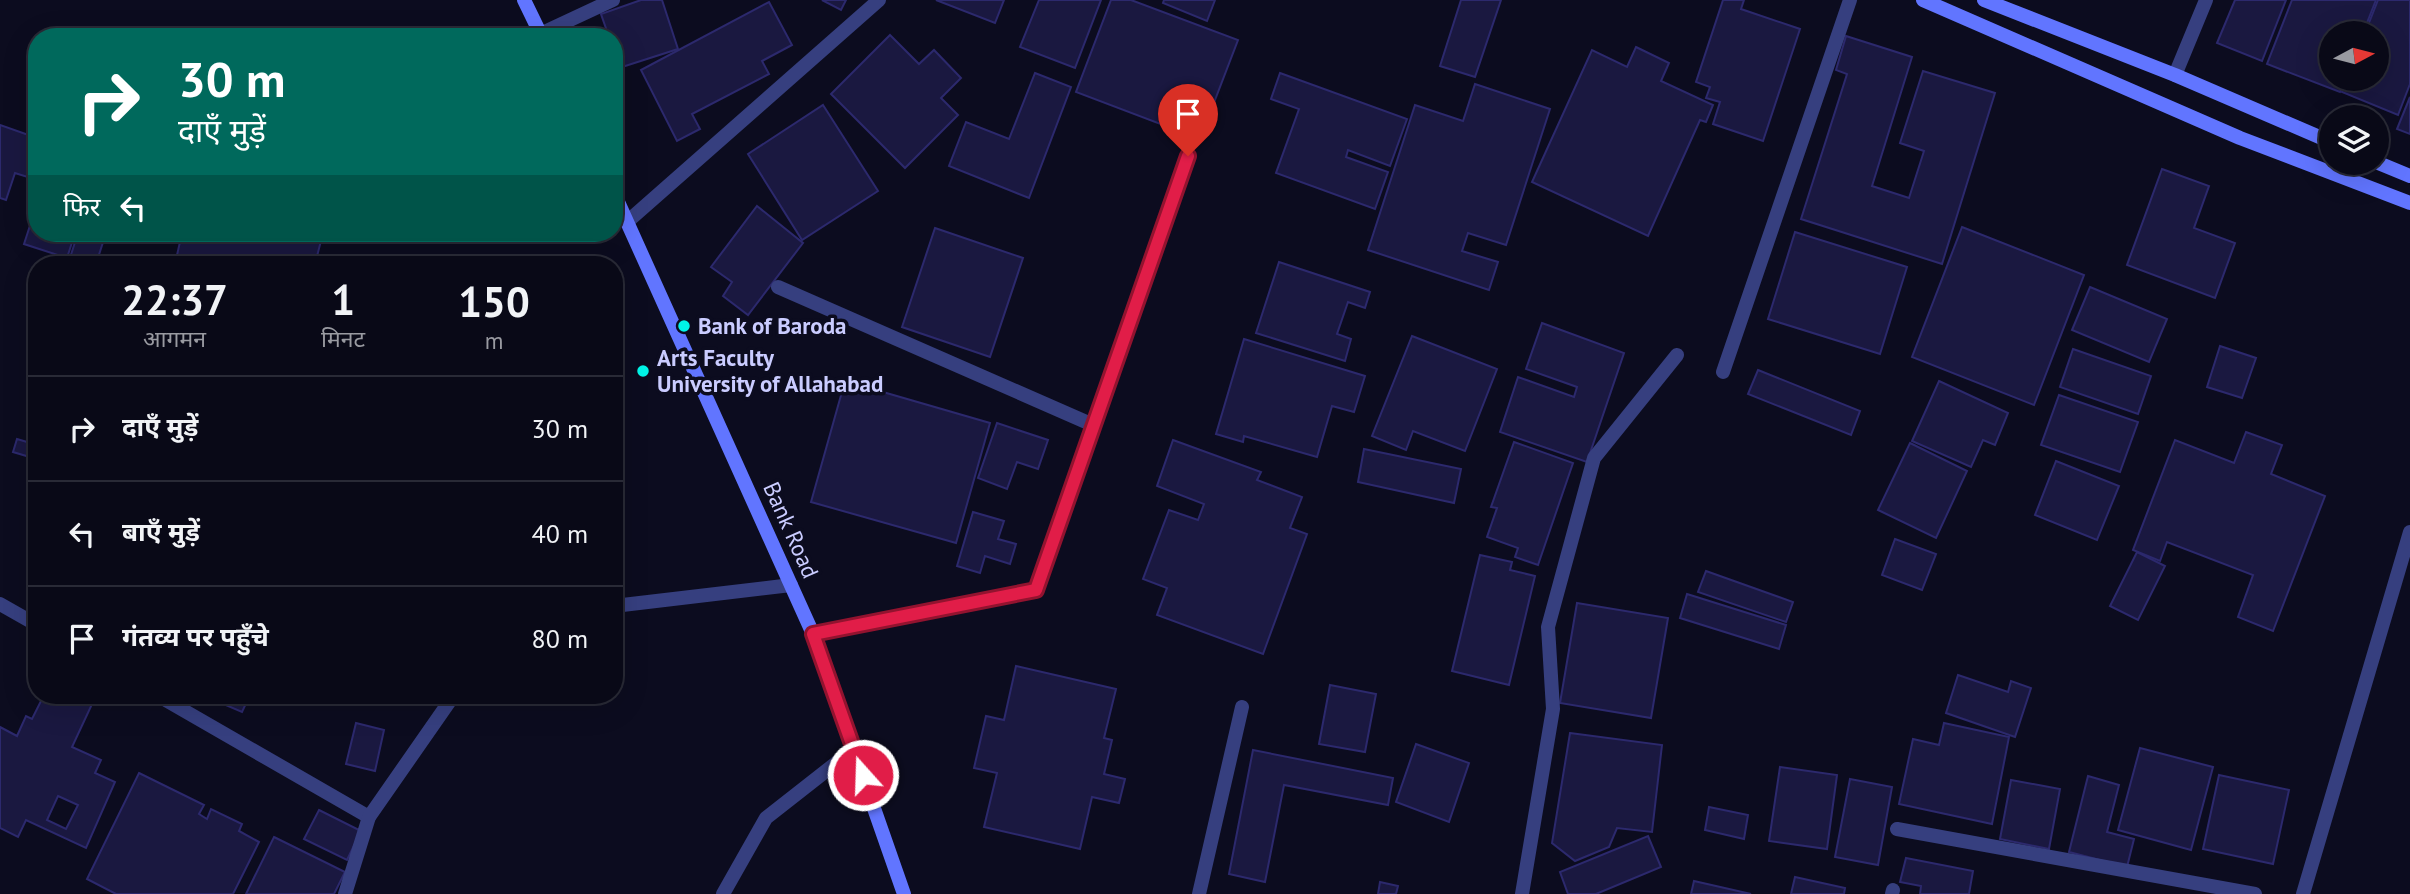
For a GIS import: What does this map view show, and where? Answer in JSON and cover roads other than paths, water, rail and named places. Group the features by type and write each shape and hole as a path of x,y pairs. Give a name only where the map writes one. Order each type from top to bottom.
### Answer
{"main road":[{"path":"524,0 538,28"},
{"path":"1923,0 2240,138 2410,203"},
{"path":"1984,0 2175,75 2319,137"},
{"path":"2389,167 2410,176"},
{"name":"Bank Road","path":"623,213 813,634 904,894"}],"street":[{"path":"556,28 614,0"},
{"path":"627,222 879,0"},
{"path":"1723,372 1850,0"},
{"path":"2175,75 2206,0"},
{"path":"813,634 1036,590 1188,156"},
{"path":"778,287 1093,425"},
{"path":"1522,894 1553,709 1548,627 1594,458 1677,355"},
{"path":"2303,894 2410,532"},
{"path":"623,605 791,585"},
{"path":"0,604 28,620"},
{"path":"173,704 369,817"},
{"path":"345,894 369,817 448,704"},
{"path":"1199,894 1242,707"},
{"path":"723,894 766,818 854,749"},
{"path":"1897,829 2255,894"}],"place":[{"name":"Bank of Baroda","path":"684,326"},
{"name":"Arts Faculty University of Allahabad","path":"643,371"}]}
